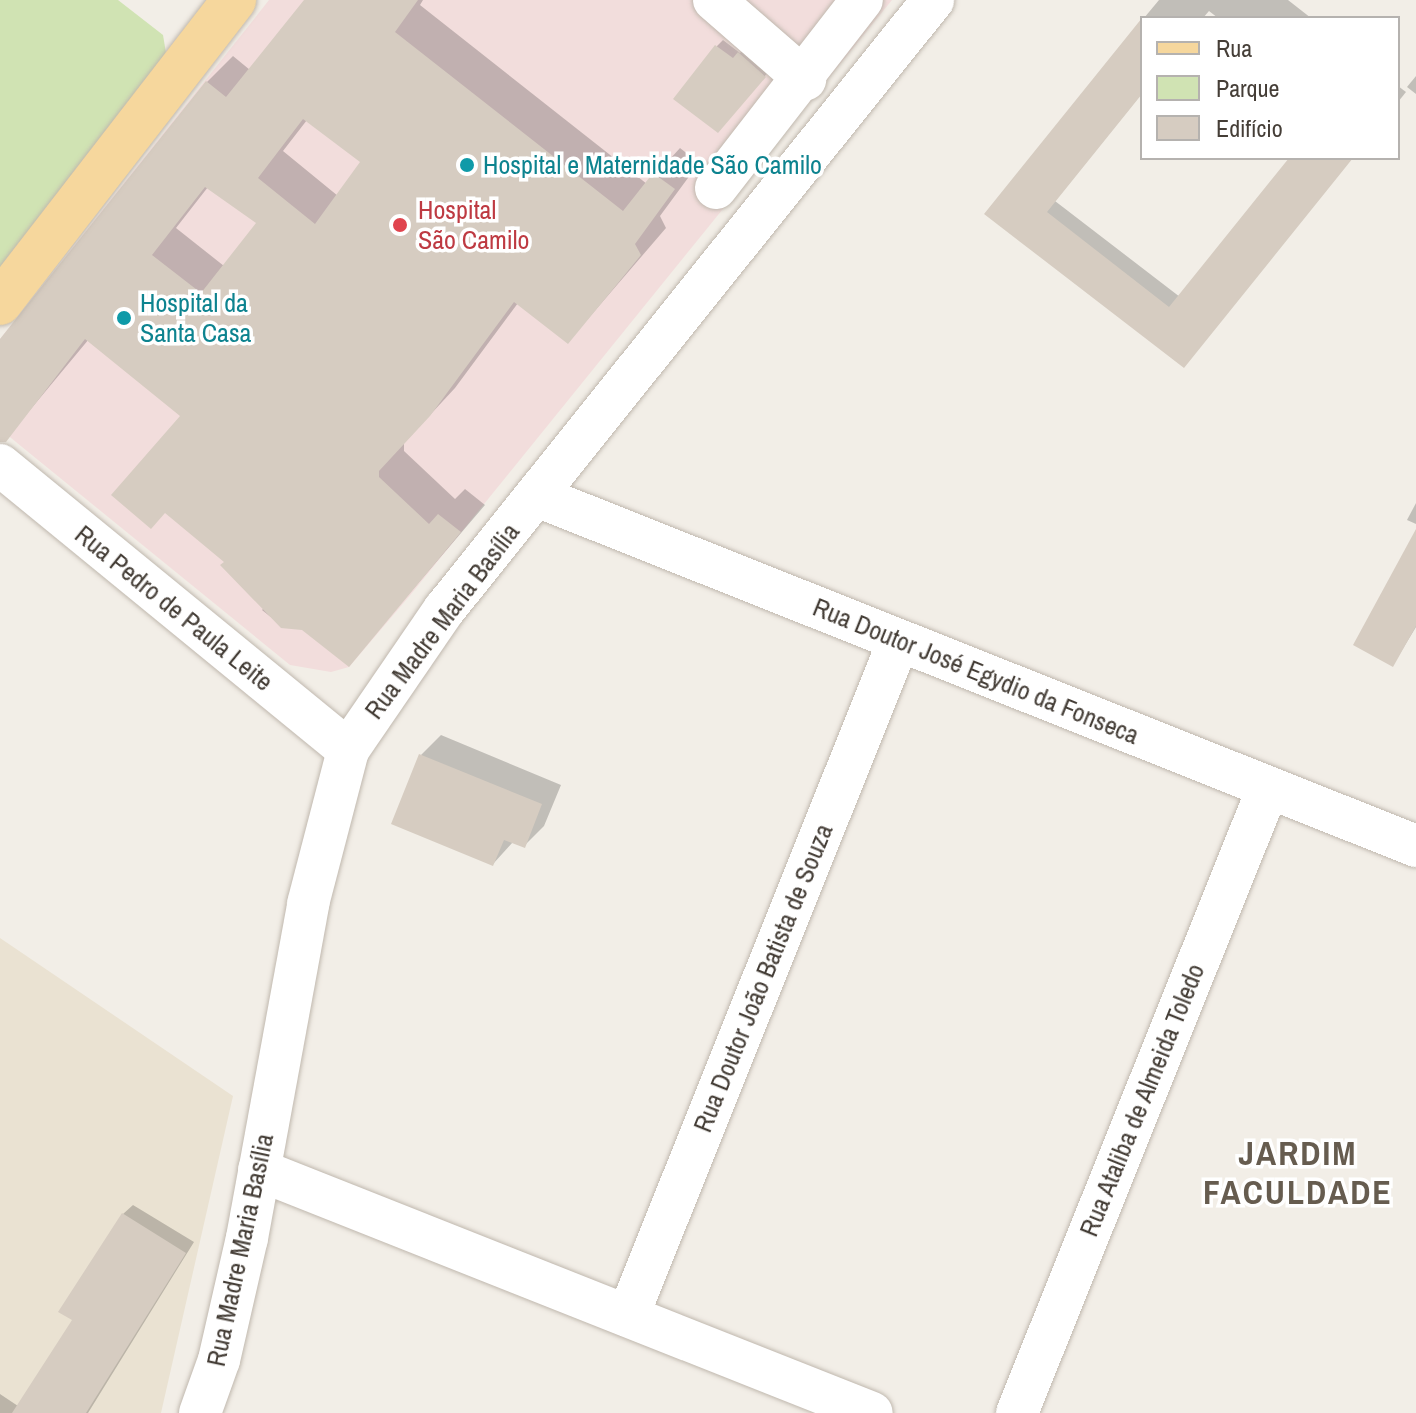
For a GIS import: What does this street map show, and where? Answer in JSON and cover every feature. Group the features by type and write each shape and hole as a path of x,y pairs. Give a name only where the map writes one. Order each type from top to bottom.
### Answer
{"main road":[{"path":"0,303 234,0"}],"street":[{"path":"714,0 805,79"},
{"path":"716,188 805,79 862,0"},
{"name":"Rua Madre Maria Basília","path":"200,1413 222,1347 259,1170 308,904 348,750 393,677 933,0"},
{"name":"Rua Pedro de Paula Leite","path":"0,465 348,750"},
{"name":"Rua Doutor José Egydio da Fonseca","path":"537,496 1416,846"},
{"name":"Rua Doutor João Batista de Souza","path":"628,1316 899,640"},
{"name":"Rua Ataliba de Almeida Toledo","path":"1017,1413 1268,788"},
{"path":"259,1170 872,1413"}],"shaded area":[{"name":"Hospital São Camilo","path":"269,0 892,0 412,593 349,667 331,672 290,665 0,429 0,339"},
{"path":"0,938 233,1096 161,1413 0,1413"}],"green space":[{"path":"0,0 118,0 163,35 167,59 0,272"}],"building":[{"name":"Hospital São Camilo","path":"304,0 418,0 395,32 623,211 653,173 675,189 635,244 641,255 568,344 514,302 430,416 379,471 379,477 429,524 438,514 461,532 349,667 302,630 281,628 220,565 224,562 165,513 151,529 111,495 180,416 85,339 6,442 0,442 0,339 206,81 226,97","holes":["303,119 360,162 315,224 258,178","205,187 256,223 201,293 152,255"]},
{"path":"1140,20 1140,96 1047,212 1169,307 1287,160 1351,160 1184,368 984,214"},
{"path":"715,45 733,58 738,52 766,77 718,133 673,99"},
{"path":"1416,529 1416,626 1393,667 1353,645"},
{"path":"419,754 542,804 525,848 504,840 493,866 391,824"},
{"path":"122,1213 186,1253 86,1413 12,1413 72,1320 58,1312"}],"place":[{"name":"Hospital e Maternidade São Camilo","path":"467,165"},
{"name":"Hospital São Camilo","path":"400,225"},
{"name":"Hospital da Santa Casa","path":"124,318"}],"district":[{"name":"JARDIM FACULDADE","path":"1298,1172"}]}
